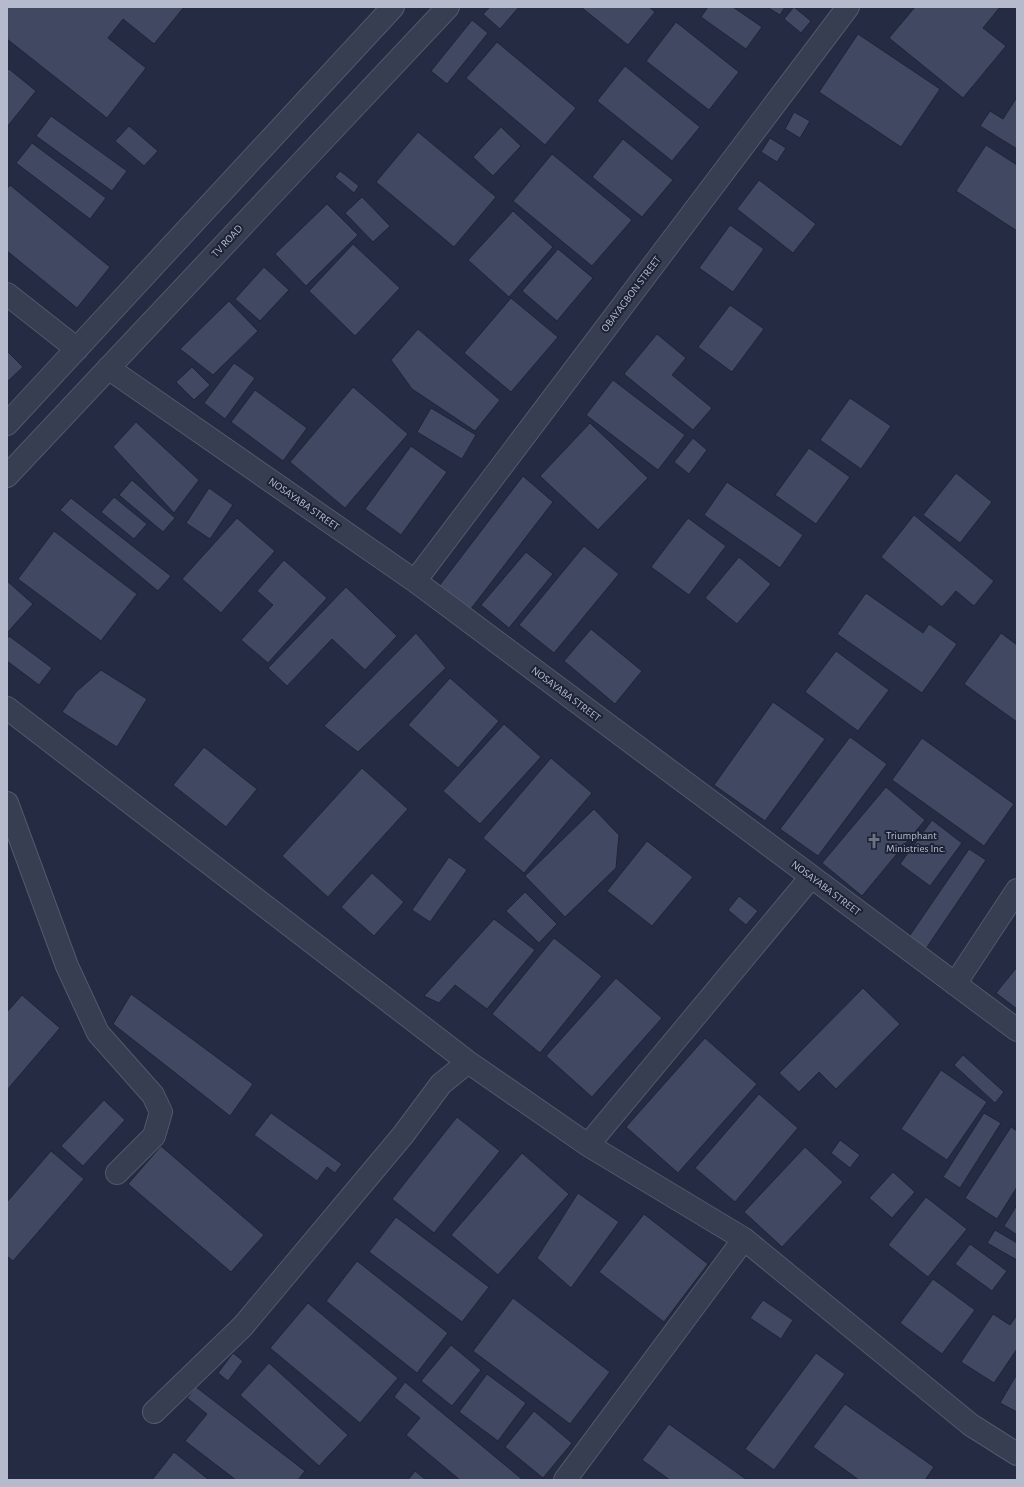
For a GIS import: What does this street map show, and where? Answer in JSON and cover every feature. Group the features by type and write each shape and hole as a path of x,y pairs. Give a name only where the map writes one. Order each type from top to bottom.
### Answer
{"street":[{"path":"7,424 393,7"},
{"name":"TV ROAD","path":"7,476 448,7"},
{"name":"OBAYAGBON STREET","path":"415,581 848,7"},
{"path":"7,294 77,350"},
{"name":"NOSAYABA STREET","path":"108,368 415,581 1017,1030"},
{"path":"7,708 468,1062 588,1145 744,1239 971,1425 1017,1454"},
{"path":"7,803 67,966 98,1032 153,1095 161,1112 154,1136 117,1173"},
{"path":"588,1145 811,877"},
{"path":"955,984 1017,890"},
{"path":"154,1412 243,1326 403,1134 441,1084 468,1062"},
{"path":"565,1480 744,1239"}],"building":[{"path":"7,7 184,7 154,44 123,19 108,38 146,68 107,118 7,39"},
{"path":"490,7 519,7 500,29 483,14"},
{"path":"581,7 649,7 655,12 628,45"},
{"path":"708,7 733,7 762,27 746,49 701,17"},
{"path":"767,7 785,7 780,15"},
{"path":"794,7 811,21 801,33 784,19"},
{"path":"915,7 1000,7 983,28 1006,46 963,98 889,38"},
{"path":"472,20 488,33 447,84 431,71"},
{"path":"676,22 739,72 709,110 646,61"},
{"path":"858,34 940,89 901,147 819,92"},
{"path":"497,42 576,108 545,145 466,78"},
{"path":"625,66 700,127 672,161 597,101"},
{"path":"9,69 36,91 7,127 7,71"},
{"path":"1017,97 1017,149 980,126 990,111 1003,119"},
{"path":"794,112 810,121 800,138 785,129"},
{"path":"51,116 127,171 112,191 36,136"},
{"path":"129,126 158,151 144,166 115,141"},
{"path":"501,127 521,146 493,176 473,157"},
{"path":"418,132 496,197 454,247 376,182"},
{"path":"770,138 786,148 777,162 761,152"},
{"path":"623,139 673,180 642,217 592,177"},
{"path":"32,143 106,198 90,219 16,163"},
{"path":"986,145 1017,165 1017,231 956,191"},
{"path":"552,154 632,220 592,266 513,201"},
{"path":"340,171 359,186 354,193 335,177"},
{"path":"759,180 816,224 793,253 737,209"},
{"path":"10,185 110,267 77,308 7,251 7,189"},
{"path":"362,197 390,226 373,242 345,213"},
{"path":"327,204 358,235 306,286 275,254"},
{"path":"513,211 553,247 509,297 468,260"},
{"path":"730,225 764,249 733,292 699,268"},
{"path":"353,244 400,288 355,336 309,291"},
{"path":"558,249 593,278 557,321 522,291"},
{"path":"264,267 289,290 260,321 235,299"},
{"path":"511,298 558,337 511,392 464,353"},
{"path":"229,301 258,331 213,375 180,349"},
{"path":"730,305 764,329 732,372 698,347"},
{"path":"418,329 500,400 475,431 412,389 391,360"},
{"path":"657,334 686,358 672,375 712,408 693,430 624,374"},
{"path":"7,351 23,367 7,382"},
{"path":"234,363 255,378 225,419 204,403"},
{"path":"192,367 210,385 194,400 176,382"},
{"path":"613,380 685,435 658,470 586,415"},
{"path":"353,387 408,434 345,508 290,462"},
{"path":"255,390 307,428 283,461 231,422"},
{"path":"850,398 891,426 861,469 820,440"},
{"path":"431,408 476,435 462,459 417,432"},
{"path":"136,422 199,480 174,513 113,447"},
{"path":"590,423 648,478 598,530 540,476"},
{"path":"693,438 707,450 689,474 674,462"},
{"path":"411,446 447,472 401,535 365,509"},
{"path":"809,448 850,477 816,524 775,495"},
{"path":"956,473 992,502 960,543 923,515"},
{"path":"523,476 553,502 467,614 436,590"},
{"path":"132,480 175,518 163,532 119,495"},
{"path":"727,482 803,535 780,568 704,515"},
{"path":"209,488 233,505 210,539 186,523"},
{"path":"114,497 147,524 134,539 101,512"},
{"path":"71,498 171,576 158,591 60,510"},
{"path":"914,515 994,581 974,606 956,591 942,607 881,557"},
{"path":"237,518 275,551 221,613 182,579"},
{"path":"688,518 726,546 689,595 651,567"},
{"path":"54,531 137,594 101,641 18,579"},
{"path":"584,546 619,574 554,653 519,625"},
{"path":"526,552 553,574 509,628 481,605"},
{"path":"739,557 771,584 737,624 705,598"},
{"path":"284,560 327,598 268,663 241,640 273,605 257,591"},
{"path":"7,581 33,604 7,633"},
{"path":"346,587 397,636 365,670 332,639 287,686 268,668"},
{"path":"866,593 923,633 929,624 957,644 922,693 837,634"},
{"path":"591,629 642,671 615,704 564,661"},
{"path":"416,633 446,668 358,752 324,726"},
{"path":"1001,633 1017,645 1017,722 964,684"},
{"path":"9,636 52,668 39,685 7,661 7,639"},
{"path":"836,651 889,690 858,731 805,692"},
{"path":"101,670 147,699 117,747 62,712 76,692"},
{"path":"450,678 499,721 458,768 408,725"},
{"path":"773,702 825,739 765,821 714,785"},
{"path":"504,724 541,757 480,824 443,791"},
{"path":"850,737 887,764 818,856 780,829"},
{"path":"922,738 1014,804 984,846 892,780"},
{"path":"204,747 257,789 226,827 173,785"},
{"path":"551,758 592,793 524,873 483,838"},
{"path":"362,768 408,809 328,897 282,856"},
{"name":"Triumphant Ministries Inc.","path":"886,787 925,820 862,896 822,863"},
{"path":"594,809 619,835 616,868 565,917 525,876"},
{"path":"932,820 962,843 930,886 900,864"},
{"path":"647,841 693,877 652,926 607,891"},
{"path":"969,849 986,860 923,953 906,941"},
{"path":"449,857 467,870 430,922 412,910"},
{"path":"372,873 404,902 374,936 341,907"},
{"path":"525,892 557,924 539,943 506,911"},
{"path":"739,896 758,911 746,925 728,910"},
{"path":"494,919 535,950 487,1009 455,985 439,1003 424,996"},
{"path":"554,938 602,976 540,1053 492,1014"},
{"path":"1017,967 1017,1009 996,993"},
{"path":"616,978 662,1018 592,1097 546,1056"},
{"path":"863,988 900,1024 836,1089 819,1072 799,1092 779,1073"},
{"path":"131,994 253,1084 230,1116 113,1024"},
{"path":"22,995 60,1028 7,1090 7,1012"},
{"path":"705,1038 757,1084 678,1173 626,1127"},
{"path":"963,1055 1004,1092 995,1103 954,1065"},
{"path":"941,1070 987,1102 947,1160 901,1129"},
{"path":"759,1094 798,1128 735,1202 695,1168"},
{"path":"104,1100 125,1120 83,1166 61,1146"},
{"path":"271,1113 342,1164 335,1173 327,1167 317,1181 254,1135"},
{"path":"984,1113 1001,1123 960,1188 943,1177"},
{"path":"457,1117 500,1151 434,1233 392,1199"},
{"path":"1011,1127 1017,1131 1017,1187 997,1219 965,1198"},
{"path":"840,1140 860,1155 850,1168 831,1153"},
{"path":"161,1146 264,1235 231,1272 128,1184"},
{"path":"805,1147 843,1182 782,1247 744,1212"},
{"path":"51,1151 84,1179 13,1261 7,1256 7,1202"},
{"path":"522,1153 569,1194 498,1275 451,1235"},
{"path":"893,1172 915,1192 892,1218 869,1198"},
{"path":"578,1193 619,1222 571,1288 537,1258"},
{"path":"926,1197 967,1229 928,1277 888,1245"},
{"path":"1017,1205 1017,1235 1004,1226"},
{"path":"644,1214 708,1264 664,1322 599,1272"},
{"path":"396,1217 489,1287 462,1322 369,1252"},
{"path":"995,1230 1017,1243 1017,1260 987,1243"},
{"path":"970,1244 1007,1271 992,1291 955,1264"},
{"path":"357,1261 448,1333 417,1373 326,1301"},
{"path":"933,1279 975,1310 942,1354 900,1323"},
{"path":"513,1298 610,1372 570,1424 473,1351"},
{"path":"763,1300 793,1320 781,1339 750,1318"},
{"path":"308,1303 398,1378 360,1423 270,1348"},
{"path":"993,1314 1010,1325 1017,1315 1017,1349 994,1383 961,1362"},
{"path":"451,1345 481,1370 452,1406 421,1381"},
{"path":"233,1353 243,1361 228,1381 218,1373"},
{"path":"816,1353 845,1374 774,1470 745,1449"},
{"path":"269,1363 348,1435 319,1466 240,1395"},
{"path":"487,1374 526,1403 498,1441 459,1412"},
{"path":"1017,1374 1017,1412 1000,1403"},
{"path":"405,1382 523,1480 460,1480 406,1435 420,1418 394,1397"},
{"path":"196,1387 305,1471 298,1480 236,1480 185,1441 207,1414 187,1398"},
{"path":"845,1404 934,1467 925,1480 859,1480 813,1447"},
{"path":"534,1411 572,1443 543,1478 505,1447"},
{"path":"669,1424 747,1480 670,1480 642,1460"},
{"path":"174,1452 209,1480 152,1480"},
{"path":"415,1471 426,1480 408,1480"}],"place":[{"name":"Triumphant Ministries Inc.","path":"874,841"}]}
